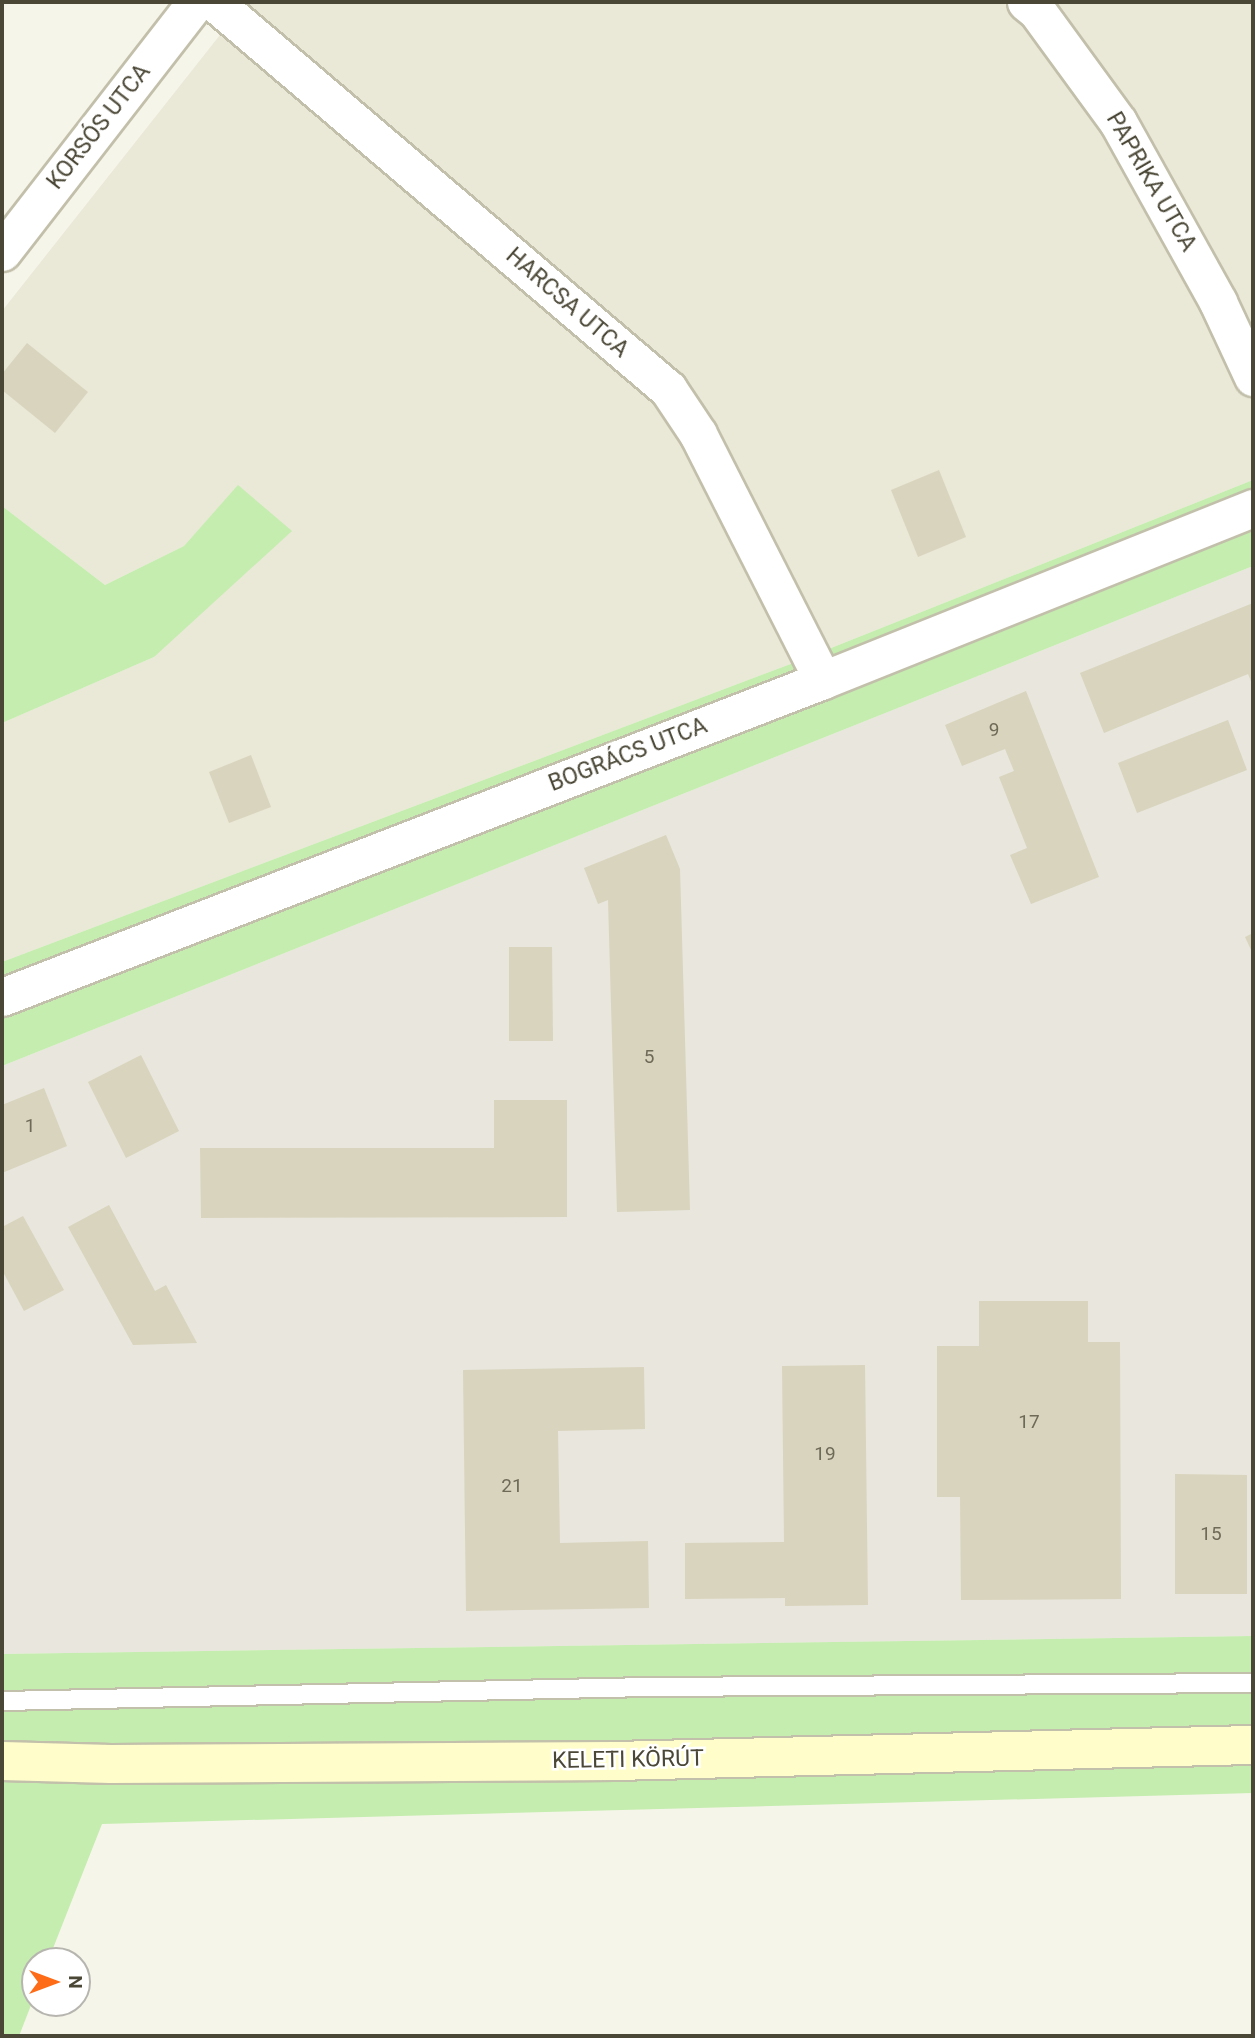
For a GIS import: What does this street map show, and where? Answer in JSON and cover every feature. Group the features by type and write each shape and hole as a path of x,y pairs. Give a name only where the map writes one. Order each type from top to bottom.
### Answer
{"main road":[{"name":"KELETI KÖRÚT","path":"2,1761 111,1764 615,1761 1253,1745"}],"street":[{"name":"KORSÓS UTCA","path":"2,252 197,2"},
{"name":"HARCSA UTCA","path":"214,2 668,389 698,434 823,680"},
{"name":"PAPRIKA UTCA","path":"1036,5 1118,122 1218,302 1253,377"},
{"name":"BOGRÁCS UTCA","path":"2,997 823,680 1253,508"}],"lane":[{"path":"2,1701 636,1688 1253,1683"}],"shaded area":[{"path":"246,2 1253,2 1253,480 796,662 2,962 2,723 154,657 238,486 184,546 105,585 2,506 2,311"},
{"path":"1253,566 1253,1636 2,1654 2,1066"}],"green space":[{"path":"1253,480 1253,566 2,1066 2,962 796,662"},
{"path":"238,485 292,531 154,657 2,723 2,506 105,585 184,546"},
{"path":"1253,1636 1253,1793 102,1824 54,1947 21,1947 21,2017 26,2017 19,2036 2,2036 2,1654"}],"building":[{"path":"27,343 88,392 55,433 2,390 2,374"},
{"path":"939,470 966,537 918,557 891,490"},
{"path":"1253,603 1253,686 1248,674 1104,733 1080,673"},
{"path":"1026,691 1099,877 1031,904 1010,855 1027,848 999,777 1014,771 1005,749 962,766 945,725"},
{"path":"1228,720 1247,770 1137,813 1118,763"},
{"path":"251,755 271,807 229,823 209,772"},
{"path":"666,835 680,869 690,1210 617,1212 608,900 598,904 584,868"},
{"path":"1253,933 1253,954 1245,937"},
{"path":"509,947 552,947 553,1041 509,1041"},
{"path":"141,1055 179,1131 126,1158 88,1082"},
{"path":"44,1088 67,1146 2,1173 2,1105"},
{"path":"494,1100 567,1100 567,1217 201,1218 200,1148 494,1148"},
{"path":"109,1205 155,1291 166,1285 197,1343 133,1345 68,1227"},
{"path":"23,1216 64,1290 24,1311 2,1270 2,1227"},
{"path":"979,1301 1088,1301 1088,1342 1120,1342 1121,1599 961,1600 960,1497 937,1497 937,1346 979,1346"},
{"path":"865,1365 868,1605 785,1606 785,1598 685,1599 685,1543 784,1542 782,1366"},
{"path":"644,1367 645,1429 558,1431 560,1543 648,1541 649,1608 466,1611 463,1370"},
{"path":"1175,1474 1247,1475 1247,1594 1175,1594"}]}
